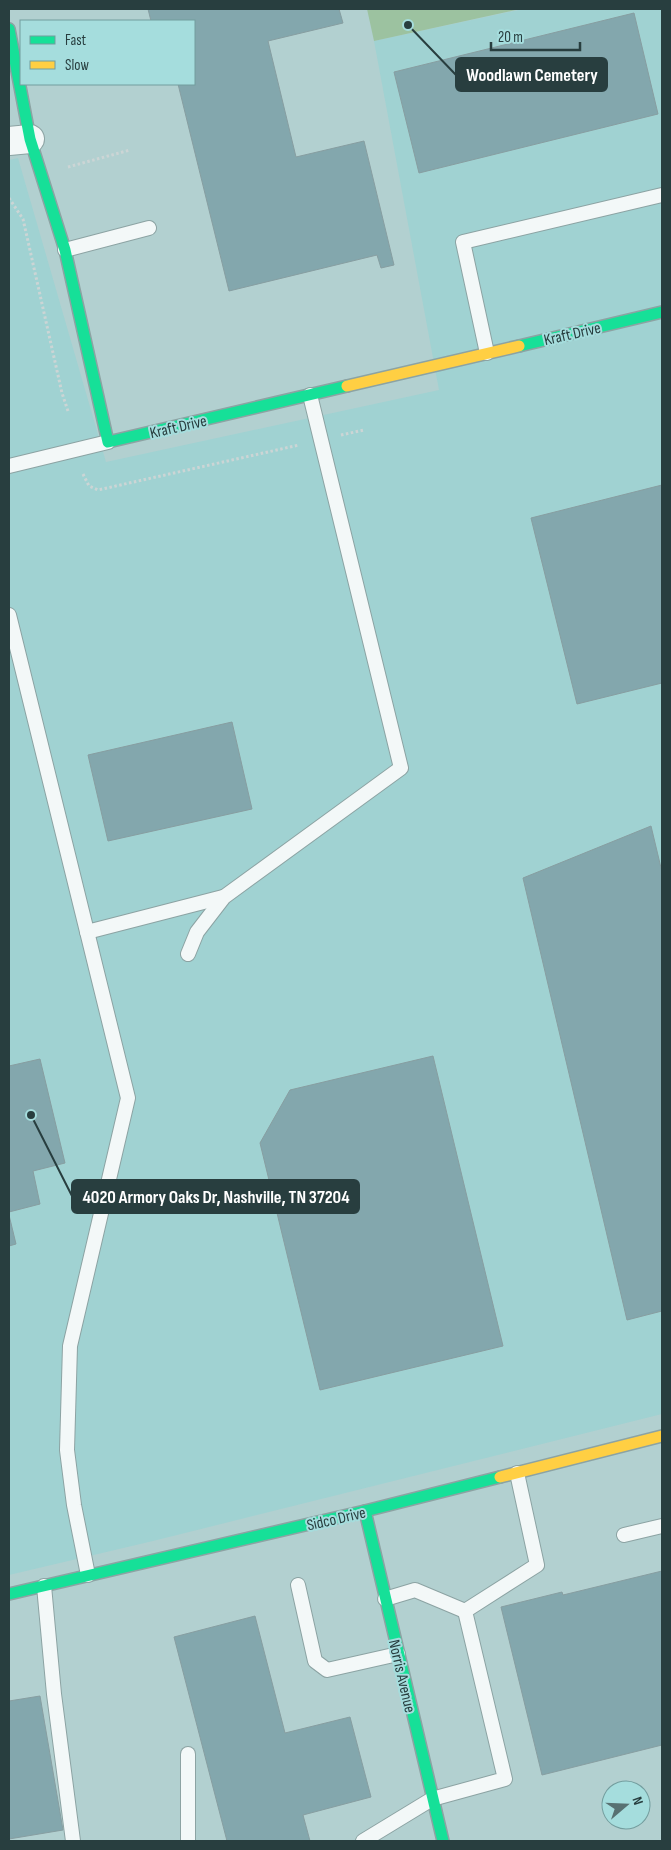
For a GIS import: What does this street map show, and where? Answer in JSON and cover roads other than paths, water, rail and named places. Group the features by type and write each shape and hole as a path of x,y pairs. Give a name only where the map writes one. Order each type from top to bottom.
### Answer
{"street":[{"path":"9,29 20,140 65,250 108,442"},
{"name":"Kraft Drive","path":"108,442 662,312"},
{"name":"Sidco Drive","path":"9,1594 365,1511 662,1436"},
{"name":"Norris Avenue","path":"365,1511 443,1841"}],"lane":[{"path":"487,353 462,242 662,195"},
{"path":"65,250 149,228"},
{"path":"188,954 196,932 224,897 401,768 310,395"},
{"path":"9,466 108,442"},
{"path":"9,615 128,1098 70,1346 67,1450 74,1505 88,1575"},
{"path":"87,932 224,897"},
{"path":"465,1611 536,1565 517,1473"},
{"path":"624,1535 662,1526"},
{"path":"298,1585 315,1661 327,1670 398,1654"},
{"path":"44,1586 54,1694 73,1841"},
{"path":"385,1599 415,1590 465,1611"},
{"path":"362,1841 432,1799 505,1779 465,1611"},
{"path":"188,1754 188,1841"}],"place":[{"name":"Woodlawn Cemetery","path":"408,25"},
{"name":"4020 Armory Oaks Dr, Nashville, TN 37204","path":"31,1115"}]}
